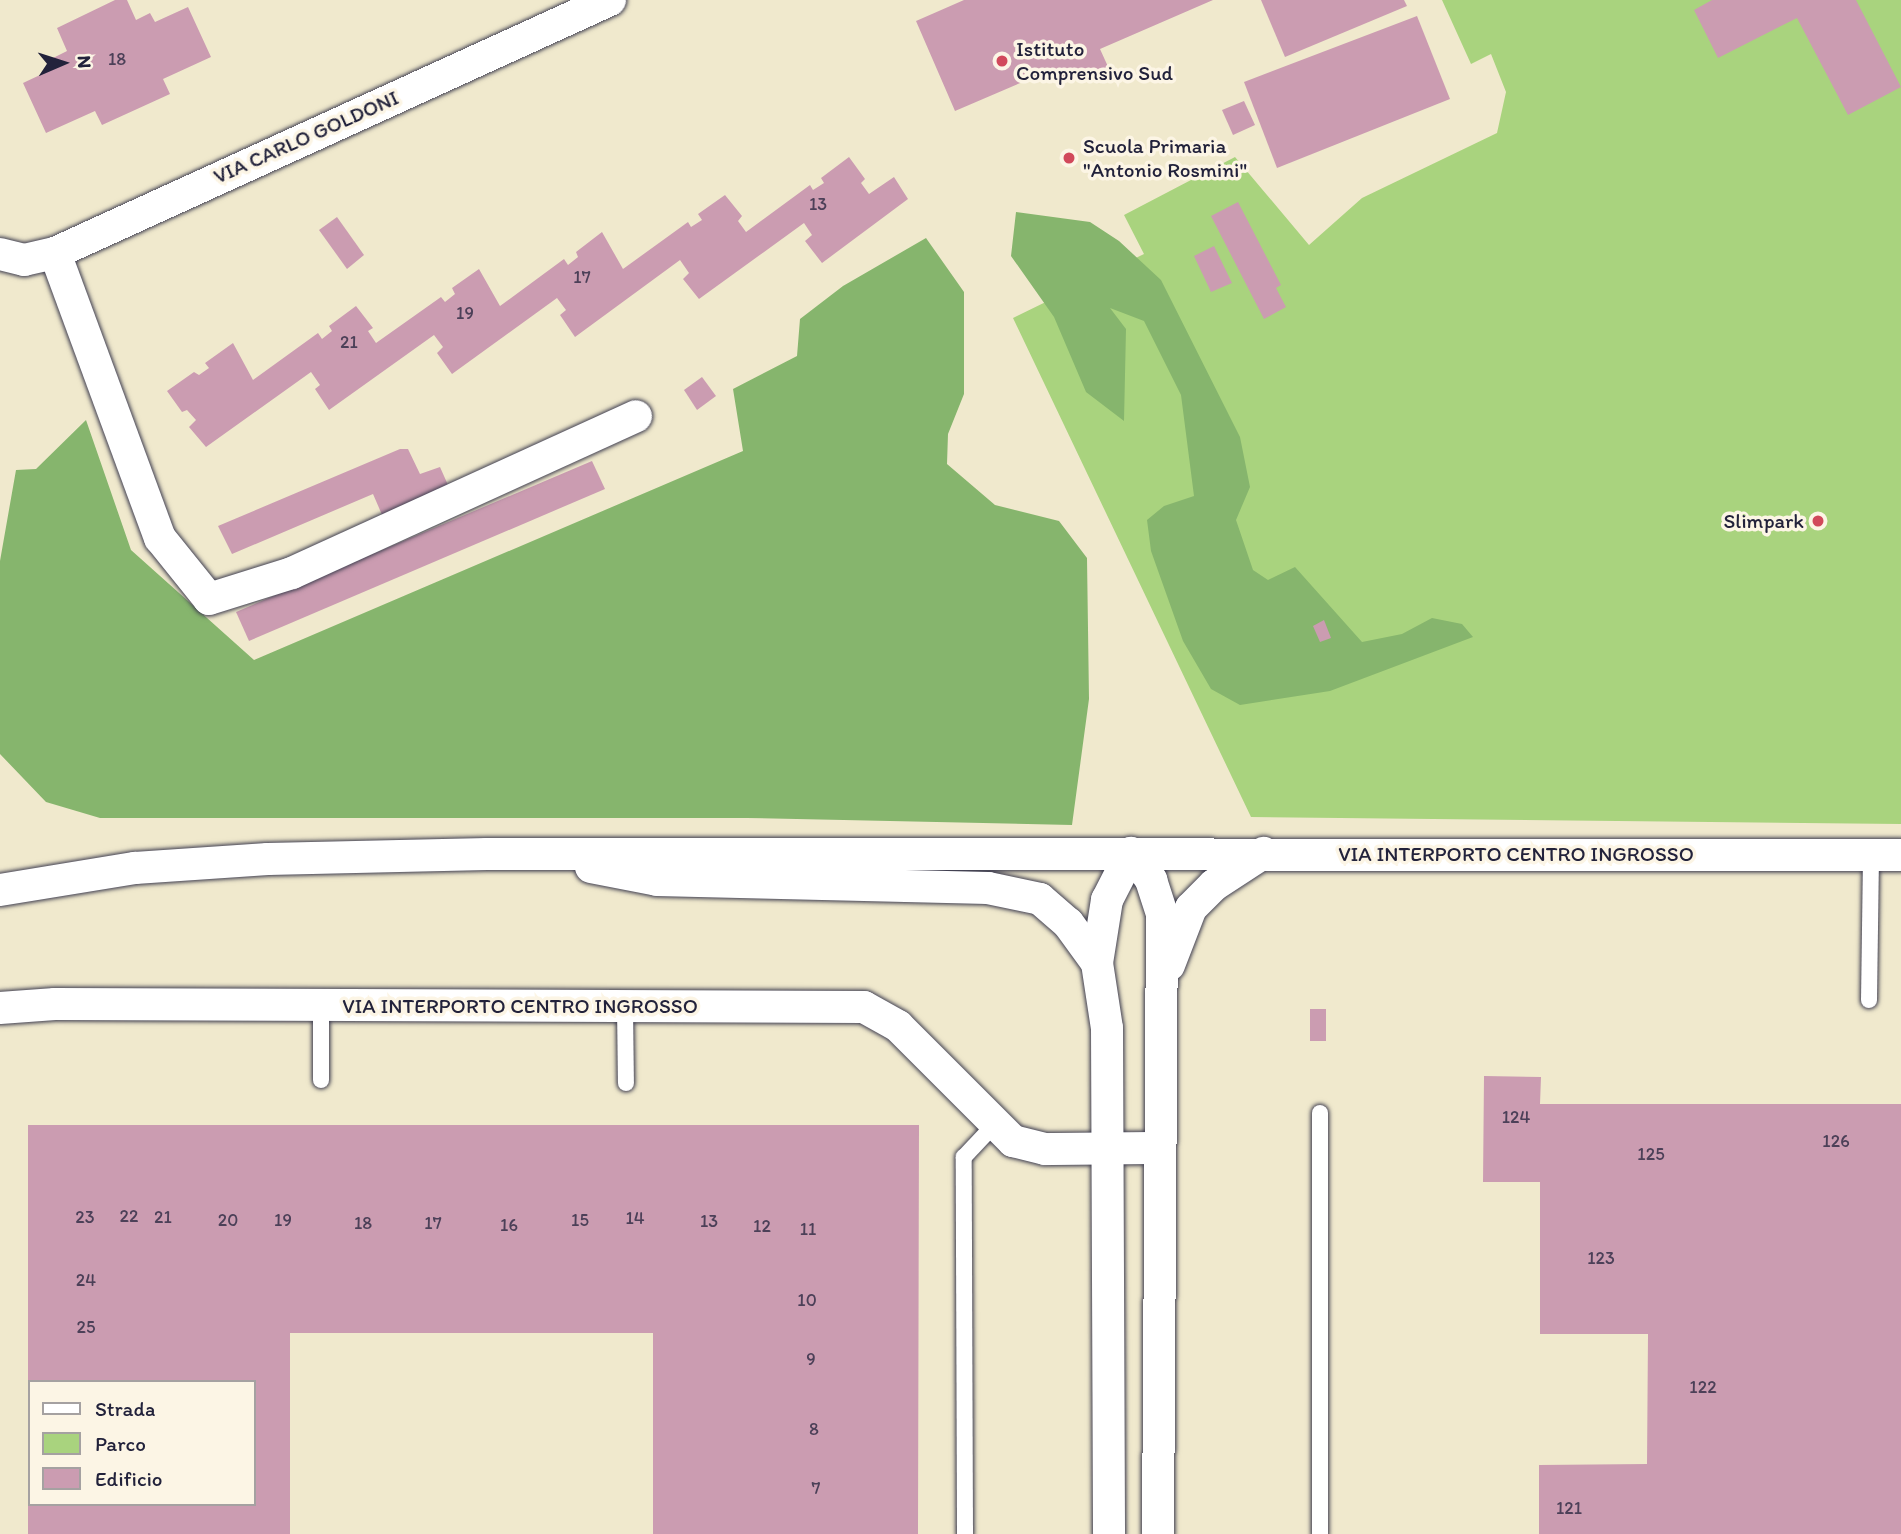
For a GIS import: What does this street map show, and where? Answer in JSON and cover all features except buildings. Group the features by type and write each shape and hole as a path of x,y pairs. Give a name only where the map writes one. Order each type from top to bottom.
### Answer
{"street":[{"name":"VIA CARLO GOLDONI","path":"0,254 24,260 55,253 610,0"},
{"path":"55,253 160,538 209,599 292,573 636,416"},
{"path":"1097,963 1107,900 1131,853 1151,880 1162,914 1164,979 1160,1148 1158,1534"},
{"path":"1164,979 1191,908 1214,885 1263,853"},
{"name":"VIA INTERPORTO CENTRO INGROSSO","path":"525,854 657,880 988,888 1040,899 1068,923 1097,963 1107,1028 1109,1534"},
{"name":"VIA INTERPORTO CENTRO INGROSSO","path":"0,890 135,868 255,860 525,854 1886,855"},
{"name":"VIA INTERPORTO CENTRO INGROSSO","path":"0,1008 55,1004 863,1007 898,1026 1013,1141 1045,1149 1160,1148"}],"lane":[{"path":"1869,1000 1886,855"},
{"path":"321,1005 321,1080"},
{"path":"625,1006 625,1083"},
{"path":"1320,1112 1320,1534"},
{"path":"965,1534 964,1157 995,1124"}],"green space":[{"path":"1442,0 1901,0 1901,824 1251,817 1013,318 1144,254 1124,215 1235,157 1309,245 1362,198 1497,133 1506,92 1491,54 1471,64"},
{"path":"1016,212 1090,222 1119,241 1161,280 1240,437 1250,487 1236,520 1253,570 1268,580 1295,567 1362,642 1402,634 1432,618 1462,624 1473,637 1330,691 1240,705 1211,689 1183,641 1151,551 1147,520 1164,506 1194,496 1181,395 1144,321 1110,308 1126,329 1124,421 1086,392 1054,317 1011,256"},
{"path":"926,238 964,292 964,394 948,434 947,464 995,505 1059,521 1087,558 1089,699 1072,825 747,818 100,818 46,802 0,754 0,561 16,470 36,469 86,420 131,550 254,660 743,451 733,389 797,356 800,319 843,286"}],"place":[{"name":"Istituto Comprensivo Sud","path":"1002,61"},
{"name":"Scuola Primaria \"Antonio Rosmini\"","path":"1069,158"},
{"name":"Slimpark","path":"1818,521"}]}
